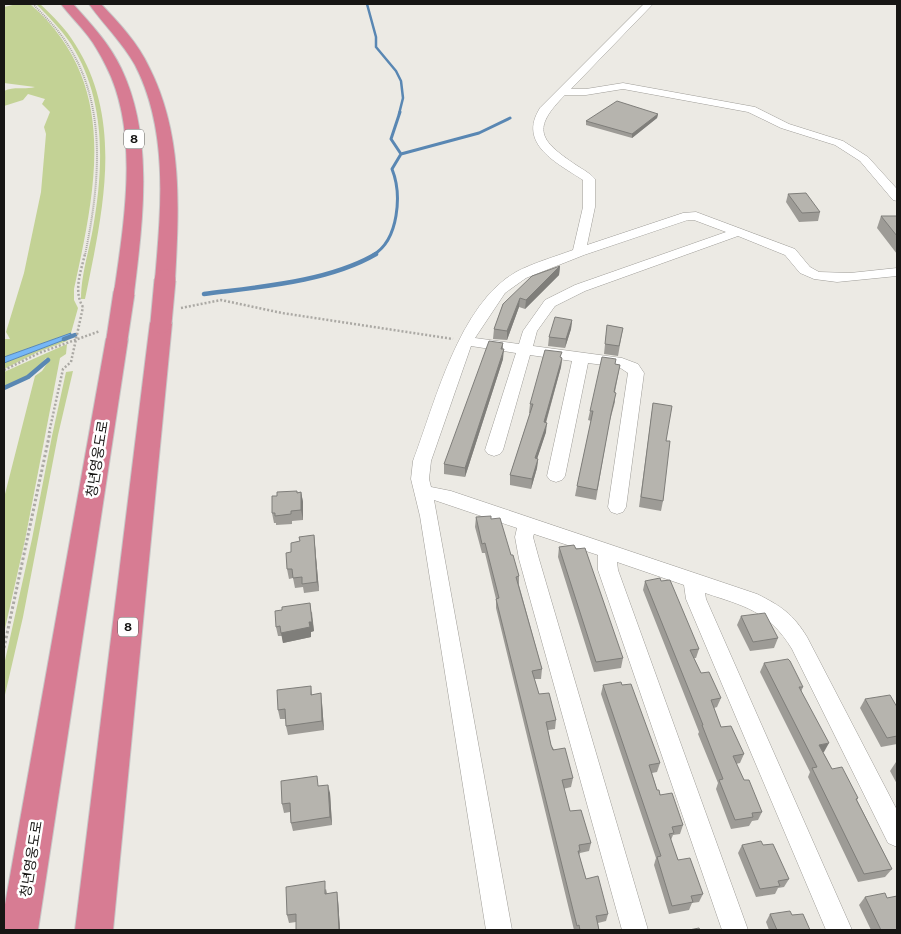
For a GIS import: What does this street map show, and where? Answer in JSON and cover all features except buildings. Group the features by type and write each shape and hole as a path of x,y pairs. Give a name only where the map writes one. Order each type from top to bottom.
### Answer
{"highway":[{"name":"청년영웅도로","path":"19,930 113,334 124,293 133,218 134,136 116,72 103,47 87,25 67,4"},
{"name":"8","path":"94,930 170,316 165,280 169,215 169,170 165,132 145,68 130,42 95,4"}],"street":[{"path":"579,252 589,207 589,179 551,150 539,136 537,126 544,110 649,4"},
{"path":"562,92 580,92 624,86 751,110 785,126 839,143 864,159 897,197"},
{"path":"499,930 429,516 420,479 422,461 465,341 483,312 500,290 521,275 579,252 687,216 696,216 790,252 799,259 804,269 818,276 836,278 897,272"},
{"path":"494,450 530,331 550,303 564,294 738,232"},
{"path":"465,341 622,363 632,367 636,373 617,507"},
{"path":"556,476 581,357"},
{"path":"423,492 445,496 750,600 780,615 788,623 805,652 897,835"},
{"path":"528,524 524,537 529,559 635,930"},
{"path":"607,551 608,570 735,930"},
{"path":"693,581 696,599 839,930"}],"path":[{"path":"4,648 63,369 71,362 83,307 78,299 78,288 97,189 97,139 90,94 76,58 54,26 33,4"},
{"path":"170,316 221,300 282,314 465,341"},
{"path":"4,370 39,352 113,334"}],"green space":[{"path":"30,4 59,34 78,67 89,102 94,138 93,175 89,212 74,289 74,300 78,308 71,333 4,357 4,339 10,339 6,332 24,273 41,192 46,134 44,127 50,112 42,104 45,99 28,94 23,100 4,106 4,91 35,87 4,83 4,7"},
{"path":"36,4 40,4 54,18 75,44 90,74 100,105 105,137 105,169 98,235 85,299 81,299 82,281 97,205 99,181 99,133 96,110 91,87 71,44 59,28"},
{"path":"69,338 67,341 38,352 4,369 4,363"},
{"path":"67,344 66,354 60,358 25,540 4,633 4,498 35,376 42,371 50,359 46,358 27,376 4,387 4,372"},
{"path":"73,371 58,435 23,617 4,699 4,665 32,539 52,436 66,372"}],"water":[{"path":"71,333 69,338 4,363 4,357"}],"waterway":[{"path":"367,4 376,37 376,47 396,71 401,81 403,98 399,114"},
{"path":"400,112 391,139 401,154"},
{"path":"401,154 479,133 510,118"},
{"path":"373,255 382,248 393,228 396,216 397,191 392,169 401,154"},
{"path":"204,294 269,286 315,277 336,271 376,254"},
{"path":"64,339 75,335"},
{"path":"4,388 28,377 48,360"}]}
